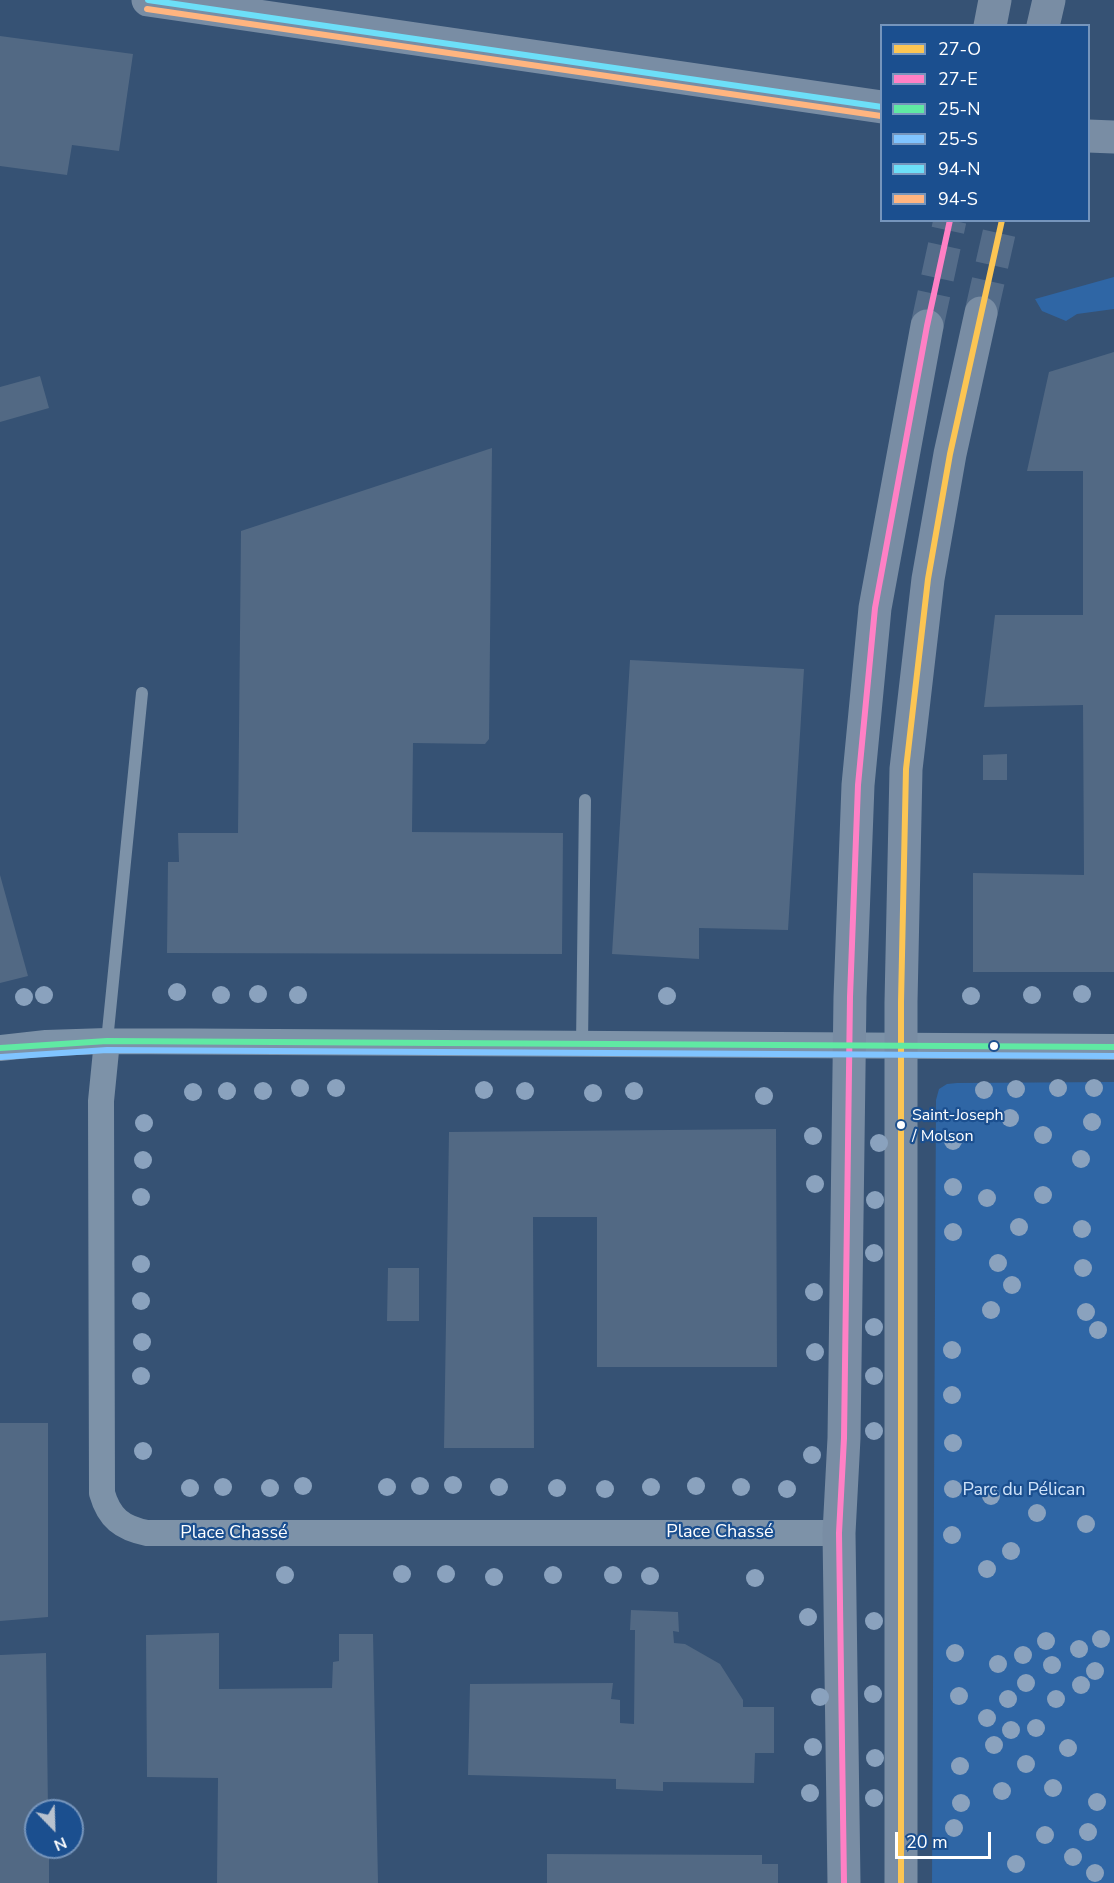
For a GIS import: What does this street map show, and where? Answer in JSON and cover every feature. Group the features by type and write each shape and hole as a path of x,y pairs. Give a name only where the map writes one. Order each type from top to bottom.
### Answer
{"main road":[{"path":"148,0 880,107"},
{"path":"990,24 995,0"},
{"path":"1043,24 1048,0"},
{"path":"901,1883 902,1044 906,769 928,579 950,454 981,314"},
{"path":"844,1883 839,1533 844,1438 850,1046 858,785 875,608 927,326"}],"street":[{"path":"0,1048 46,1043 106,1041 1114,1047"},
{"name":"Place Chassé","path":"106,1041 101,1101 102,1493 106,1508 116,1521 130,1529 147,1533 839,1533"}],"lane":[{"path":"106,1041 142,693"},
{"path":"582,1045 585,800"}],"green space":[{"path":"1114,277 1114,309 1077,314 1066,321 1042,311 1035,299"},
{"name":"Parc du Pélican","path":"1114,1082 1114,1883 932,1883 936,1100 939,1089 947,1084"}],"building":[{"path":"0,36 133,54 119,151 72,145 67,175 0,166"},
{"path":"1114,352 1114,972 973,972 973,873 1084,875 1083,705 984,707 995,615 1083,615 1083,471 1027,471 1049,372"},
{"path":"40,376 49,408 0,422 0,387"},
{"path":"492,448 489,739 485,744 413,743 412,832 563,833 562,954 167,953 168,862 179,862 178,833 238,833 241,531"},
{"path":"630,660 804,669 788,930 699,928 699,959 612,954"},
{"path":"1007,754 1007,780 983,780 983,755"},
{"path":"0,875 28,976 0,983"},
{"path":"776,1129 777,1367 597,1367 597,1217 533,1217 534,1448 444,1448 449,1132"},
{"path":"388,1268 419,1268 419,1321 387,1321"},
{"path":"0,1423 48,1423 48,1617 0,1621"},
{"path":"631,1610 678,1612 679,1632 673,1631 674,1643 685,1644 720,1664 743,1700 743,1707 774,1707 774,1753 755,1753 754,1783 663,1782 663,1791 616,1789 616,1779 468,1775 470,1684 613,1683 611,1699 620,1700 620,1723 634,1724 635,1630 630,1630"},
{"path":"219,1633 219,1689 332,1688 333,1662 339,1661 339,1634 373,1634 378,1883 217,1883 218,1778 147,1777 146,1635"},
{"path":"46,1653 48,1799 24,1799 24,1859 49,1859 49,1883 0,1883 0,1655"},
{"path":"547,1854 762,1855 762,1864 778,1864 778,1883 547,1883"}],"tunnel":[{"path":"927,326 950,222"},
{"path":"981,313 1002,222"}],"transit line":[{"name":"94-N","path":"148,0 880,107"},
{"name":"94-S","path":"147,9 880,116"},
{"name":"27-E","path":"844,1883 839,1533 844,1438 850,997 858,785 875,608 927,326 950,222"},
{"name":"27-O","path":"901,1883 901,1002 906,769 928,579 950,454 1002,222"},
{"name":"25-N","path":"0,1048 107,1041 1114,1047"},
{"name":"25-S","path":"1,1057 107,1050 1114,1056"}],"place":[{"name":"Saint-Joseph / Molson","path":"901,1125"}]}
